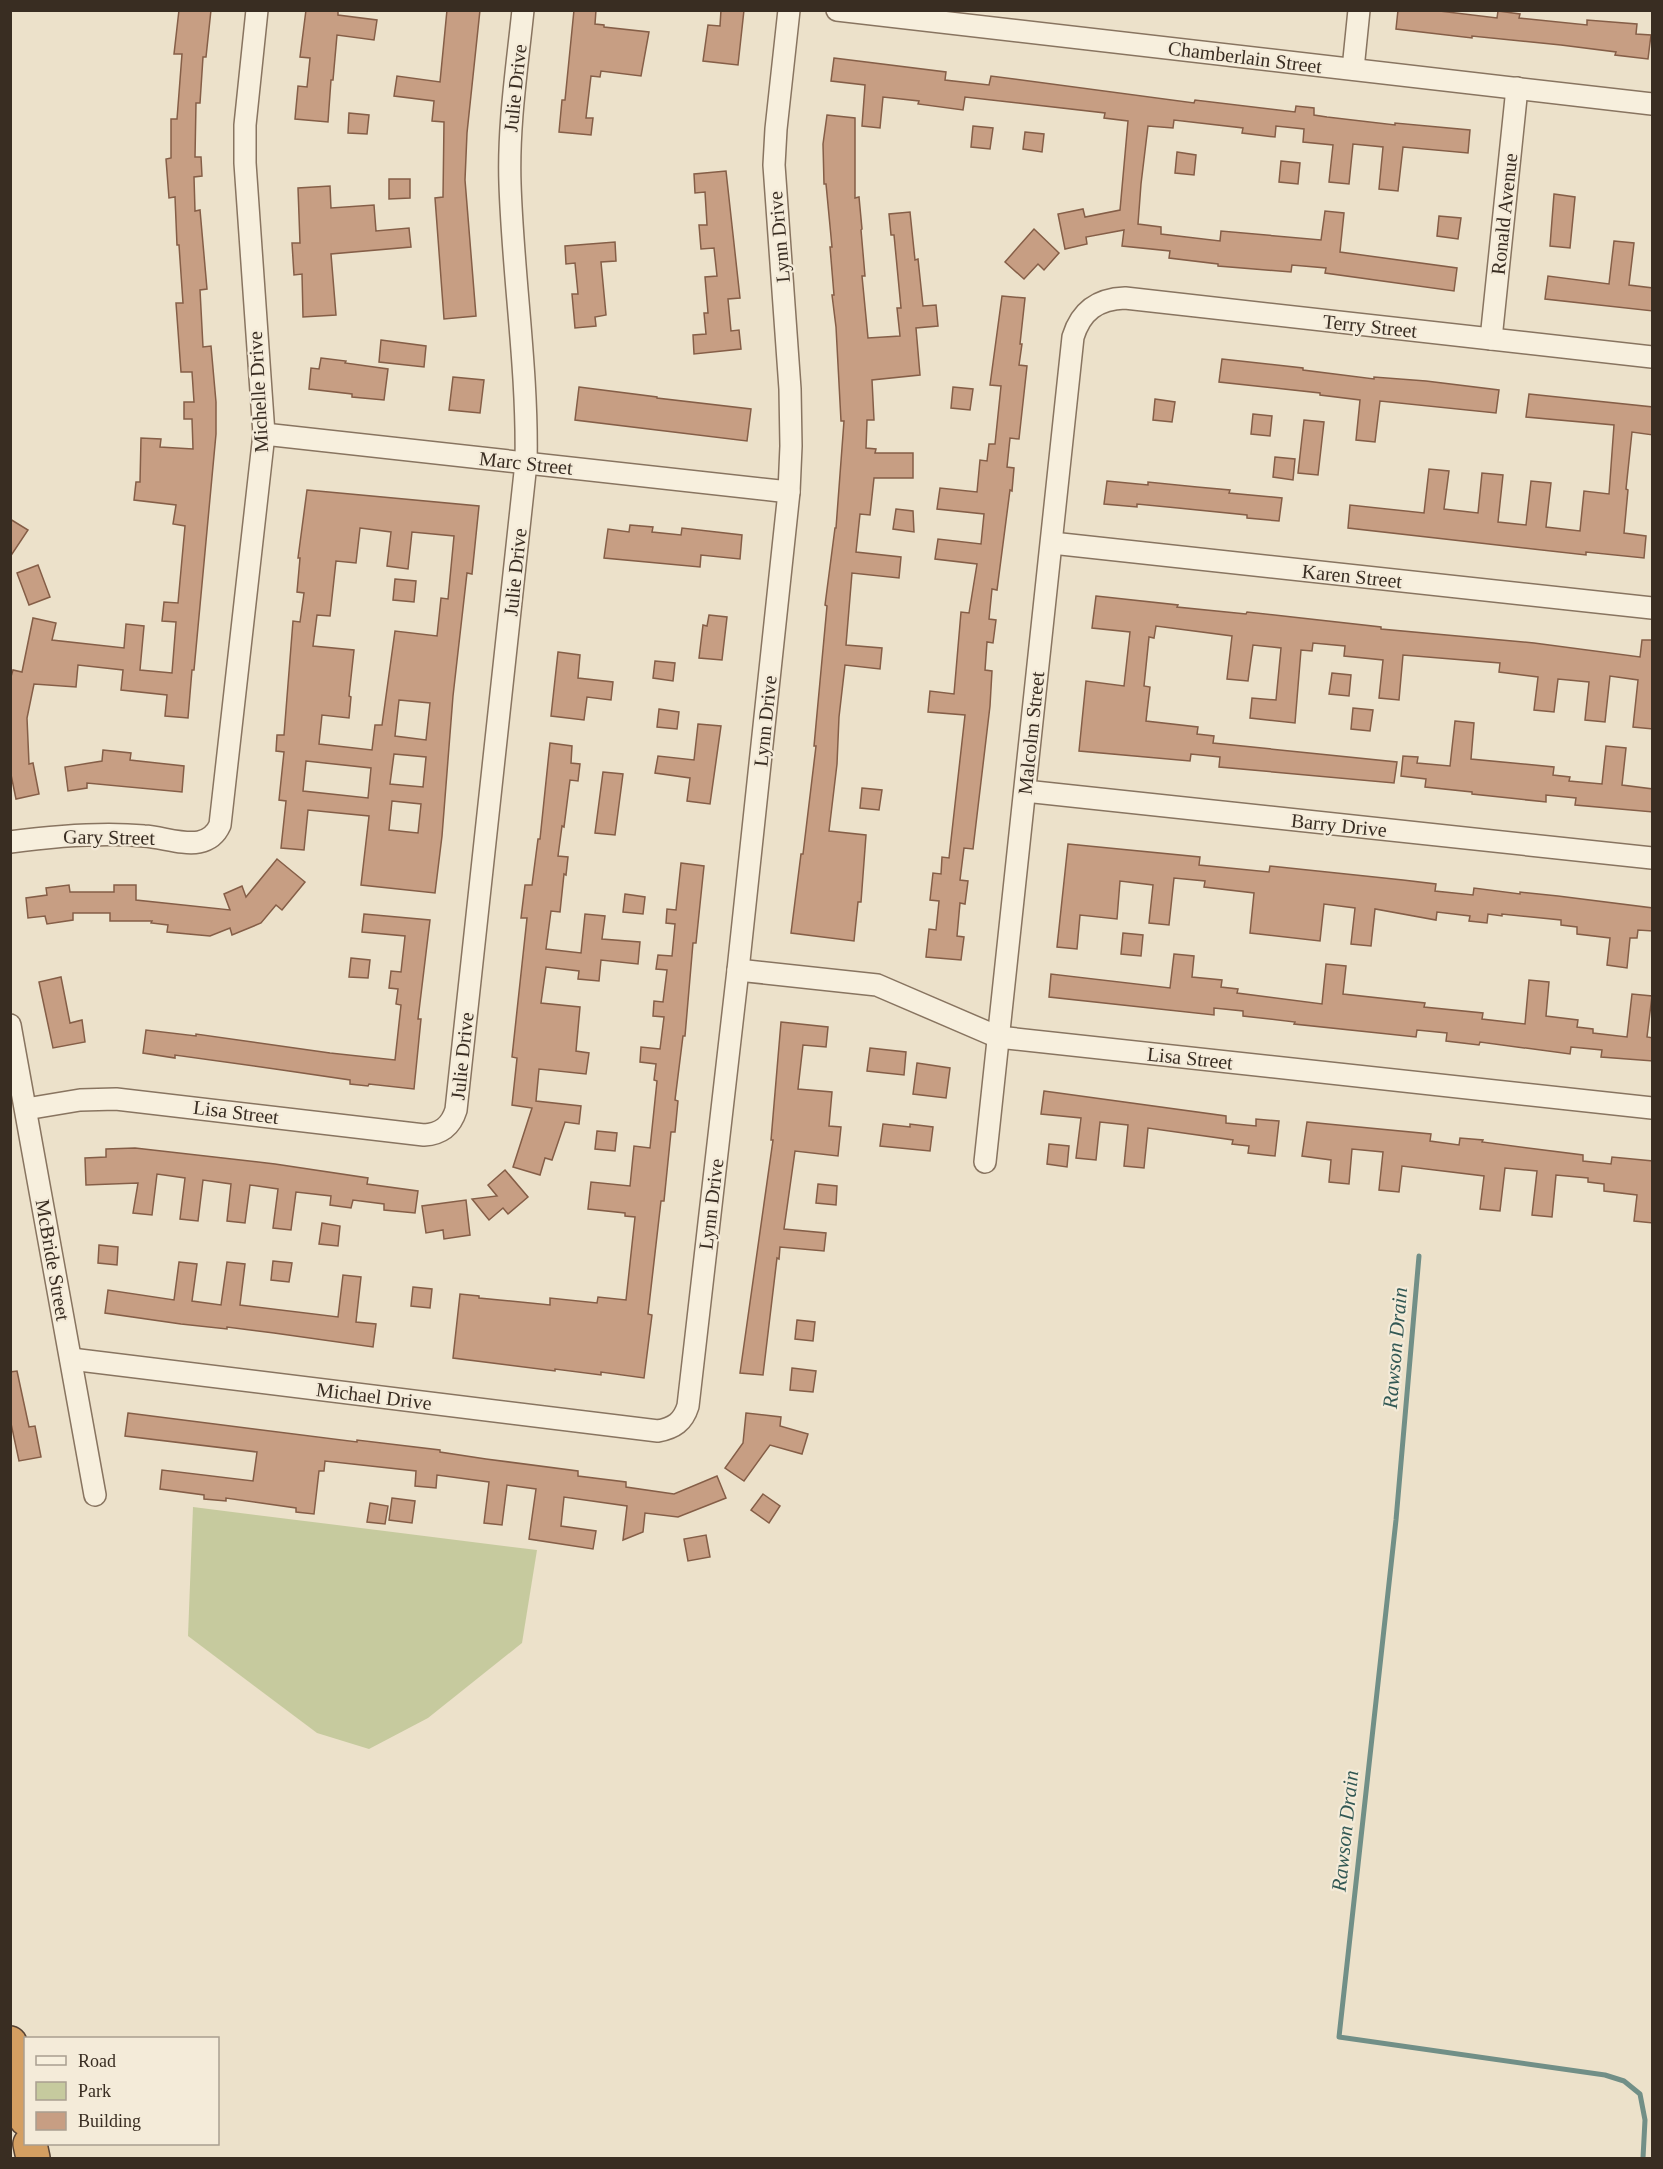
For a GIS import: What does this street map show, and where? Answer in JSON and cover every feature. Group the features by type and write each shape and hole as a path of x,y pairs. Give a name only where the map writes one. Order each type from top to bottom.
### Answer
{"highway":[{"path":"10,2043 24,2110"}],"street":[{"name":"Michelle Drive","path":"208,840 217,832 222,818 264,434 245,163 245,125 257,10"},
{"name":"Julie Drive","path":"444,1129 450,1125 456,1110 526,463 525,387 509,147 523,10"},
{"name":"Lynn Drive","path":"676,1425 684,1418 688,1406 789,492 790,389 774,165 789,10"},
{"name":"Chamberlain Street","path":"837,10 1653,104"},
{"path":"1353,69 1359,10"},
{"name":"Ronald Avenue","path":"1491,339 1517,88"},
{"name":"Terry Street","path":"1090,308 1112,298 1125,298 1653,357"},
{"name":"Malcolm Street","path":"985,1162 1073,337 1077,325 1090,308"},
{"name":"Marc Street","path":"264,434 789,492"},
{"name":"Karen Street","path":"1052,543 1653,608"},
{"name":"Barry Drive","path":"1025,791 1653,858"},
{"name":"Gary Street","path":"10,842 92,834 144,836 196,843 208,840"},
{"name":"Lisa Street","path":"738,969 877,985 998,1037 1653,1108"},
{"name":"McBride Street","path":"10,1025 95,1495"},
{"name":"Lisa Street","path":"26,1109 80,1100 116,1098 424,1135 434,1135 444,1129"},
{"name":"Michael Drive","path":"71,1359 658,1431 668,1430 676,1425"}],"green space":[{"path":"193,1507 537,1550 522,1643 428,1718 369,1749 317,1733 188,1636"}],"building":[{"path":"179,10 211,10 206,57 203,57 200,103 196,103 195,157 201,157 202,176 194,177 195,211 200,210 207,289 200,290 203,347 211,346 216,402 216,434 188,718 165,716 167,695 121,690 123,670 78,665 76,687 34,684 27,718 29,764 33,763 39,794 16,799 10,770 10,680 13,670 22,672 33,618 56,623 52,640 124,648 126,624 144,626 140,670 172,673 176,622 162,621 164,602 178,603 185,526 173,524 176,505 134,500 136,482 140,482 141,438 161,439 160,447 193,449 192,419 184,419 184,402 194,402 192,372 181,372 176,303 183,303 179,245 177,245 175,197 169,198 166,159 171,158 171,119 177,119 182,54 174,54"},
{"path":"306,10 338,10 338,15 377,20 374,40 337,35 328,122 295,119 298,86 307,87 310,58 300,57"},
{"path":"447,10 480,10 467,133 465,180 476,316 444,319 435,198 443,197 444,122 432,121 434,101 394,96 397,76 440,82"},
{"path":"574,10 596,10 595,24 604,25 604,27 649,32 641,76 601,71 600,77 591,76 586,118 593,118 591,135 559,132 562,100 565,100"},
{"path":"721,10 744,10 738,65 703,61 708,25 720,26"},
{"path":"1398,10 1431,10 1497,18 1498,11 1520,14 1519,18 1587,25 1587,20 1637,24 1636,34 1651,35 1648,59 1615,55 1616,52 1561,45 1396,29"},
{"path":"834,58 946,72 945,80 989,85 991,76 1194,103 1195,100 1295,112 1296,106 1314,108 1314,115 1327,117 1395,125 1395,123 1470,130 1468,153 1403,147 1398,191 1379,189 1383,147 1353,144 1349,184 1329,182 1333,145 1303,142 1304,129 1276,126 1275,137 1242,133 1243,128 1174,120 1173,128 1148,126 1141,184 1138,224 1161,227 1161,234 1220,241 1221,231 1321,240 1325,211 1344,213 1340,252 1457,268 1454,291 1325,273 1326,268 1292,265 1291,272 1218,266 1218,264 1169,258 1170,251 1122,246 1124,230 1086,237 1087,244 1065,249 1058,214 1083,209 1085,217 1120,210 1128,121 1104,118 1105,113 965,97 963,110 918,104 919,101 883,97 880,128 862,126 865,85 831,81"},
{"path":"349,113 369,115 367,134 348,133"},
{"path":"827,115 855,118 855,198 859,197 865,276 862,276 868,338 900,336 897,308 901,308 894,235 891,235 889,214 910,212 923,306 936,305 938,326 916,328 920,375 872,380 874,420 867,420 866,448 876,449 875,453 913,453 913,478 874,478 870,515 860,514 856,552 901,557 899,578 852,573 846,645 882,648 880,669 845,665 839,717 837,764 829,831 866,835 861,902 858,902 854,941 791,933 816,746 814,746 827,606 825,605 836,528 844,421 841,421 832,295 834,295 830,247 832,247 826,184 824,184 823,144"},
{"path":"973,126 993,128 990,149 971,147"},
{"path":"1025,132 1044,134 1042,152 1023,149"},
{"path":"1177,152 1196,155 1194,175 1175,173"},
{"path":"1281,161 1300,163 1298,184 1279,182"},
{"path":"726,171 740,298 728,299 731,331 739,330 741,349 694,354 693,335 706,334 704,313 708,313 705,277 717,276 714,248 701,249 699,225 707,225 705,192 695,193 694,174"},
{"path":"389,179 410,179 410,198 389,199"},
{"path":"330,186 331,208 374,205 376,231 409,228 411,247 331,254 336,315 303,317 302,274 294,275 292,243 300,243 298,188"},
{"path":"1554,194 1575,197 1570,248 1550,246"},
{"path":"1439,216 1461,218 1458,239 1437,236"},
{"path":"1034,229 1059,253 1044,270 1038,264 1024,279 1005,262"},
{"path":"1614,241 1634,243 1629,285 1653,288 1653,311 1545,299 1548,276 1609,284"},
{"path":"615,242 616,261 601,262 606,315 595,317 596,326 575,328 572,294 578,294 575,263 566,264 565,246"},
{"path":"1002,296 1025,298 1019,365 1027,366 1019,439 1010,438 1007,467 1014,468 1012,491 1010,490 997,590 992,589 989,619 996,620 993,643 987,642 985,670 992,671 990,706 973,849 964,848 960,880 968,881 965,904 960,903 957,936 964,937 961,960 926,957 929,929 936,930 939,901 930,900 933,873 941,874 942,857 949,858 965,715 928,712 930,691 954,694 961,612 969,613 977,564 935,559 938,539 981,544 984,514 937,509 940,488 977,492 980,460 987,461 989,444 995,444 1001,386 990,385"},
{"path":"381,340 426,346 424,367 379,362"},
{"path":"321,358 388,369 384,400 309,389 311,368 319,369"},
{"path":"1222,359 1374,379 1374,377 1426,381 1499,390 1496,413 1380,401 1375,442 1356,440 1360,400 1320,395 1320,393 1219,382"},
{"path":"453,377 484,380 480,413 449,410"},
{"path":"579,387 751,409 747,441 575,420"},
{"path":"953,387 973,389 970,410 951,408"},
{"path":"1529,394 1653,407 1653,435 1632,432 1626,489 1628,490 1624,533 1646,536 1644,558 1586,552 1586,555 1348,528 1350,505 1424,513 1429,469 1449,471 1444,509 1478,513 1482,473 1503,475 1498,522 1526,525 1531,481 1551,483 1546,527 1580,531 1584,491 1609,494 1614,425 1526,417"},
{"path":"1155,399 1175,402 1172,422 1153,420"},
{"path":"1253,414 1272,416 1270,436 1251,434"},
{"path":"1304,420 1324,422 1318,475 1298,473"},
{"path":"1275,457 1295,459 1293,480 1273,477"},
{"path":"1107,481 1148,485 1148,482 1282,498 1279,521 1247,518 1247,515 1137,504 1137,507 1104,504"},
{"path":"307,490 479,506 472,574 467,573 453,696 435,893 361,885 369,816 308,810 304,850 281,848 286,801 279,800 284,752 276,751 277,735 284,735 293,621 300,622 304,593 297,592 300,558 298,558","holes":["360,528 391,532 387,566 408,569 412,532 454,536 448,599 441,598 437,636 395,631 382,725 375,725 372,750 319,744 322,715 349,718 354,650 313,646 317,615 330,616 336,561 356,563","399,700 430,703 426,740 395,736","394,754 426,757 423,787 390,784","306,761 371,768 368,798 303,791","392,801 421,804 418,833 389,830"]},
{"path":"896,509 913,511 914,532 893,529"},
{"path":"10,519 28,530 10,557"},
{"path":"630,525 653,527 652,532 681,535 682,528 742,535 740,559 701,555 700,567 604,558 608,529 629,532"},
{"path":"38,565 50,597 29,605 17,573"},
{"path":"395,579 416,581 414,602 393,600"},
{"path":"1096,596 1178,605 1177,607 1246,614 1247,612 1381,627 1381,629 1534,643 1640,657 1642,640 1653,640 1653,729 1633,727 1638,680 1610,676 1605,722 1585,720 1589,682 1558,679 1554,712 1534,710 1538,677 1499,672 1500,663 1403,655 1399,700 1379,698 1383,660 1344,656 1345,646 1313,643 1312,651 1301,650 1295,723 1250,718 1252,698 1276,700 1281,648 1253,645 1248,681 1227,679 1232,636 1156,626 1154,638 1149,637 1144,686 1150,687 1146,721 1198,727 1197,734 1214,736 1213,743 1397,762 1394,783 1219,767 1220,757 1191,754 1190,761 1079,751 1086,681 1124,686 1130,632 1092,628"},
{"path":"709,615 727,617 722,660 699,658 703,625 707,626"},
{"path":"558,652 580,655 578,678 613,682 611,700 587,697 584,720 551,716"},
{"path":"655,661 675,663 673,681 653,678"},
{"path":"1332,673 1351,675 1349,696 1329,694"},
{"path":"1353,708 1373,710 1370,731 1351,729"},
{"path":"659,709 679,712 677,729 657,727"},
{"path":"1455,721 1474,723 1471,759 1554,767 1553,775 1570,777 1569,781 1602,784 1606,746 1626,748 1622,785 1653,789 1653,812 1575,805 1576,798 1546,795 1546,802 1472,794 1472,792 1425,787 1426,779 1401,776 1403,756 1418,757 1417,763 1450,766"},
{"path":"698,724 721,726 710,804 687,801 690,778 655,773 658,756 694,760"},
{"path":"550,743 572,746 571,763 580,764 578,781 570,780 564,827 562,826 558,856 568,857 560,912 551,911 546,949 581,953 585,914 605,916 602,939 640,942 638,964 601,960 599,981 578,979 579,971 546,967 541,1003 580,1007 576,1051 589,1053 586,1074 539,1069 536,1101 581,1106 579,1124 565,1122 552,1160 545,1158 540,1175 513,1167 532,1108 512,1105 517,1058 512,1057 527,918 521,918 525,885 532,885 538,839 540,839"},
{"path":"103,750 131,753 130,760 184,766 182,792 87,783 87,788 68,791 65,767 102,761"},
{"path":"603,772 623,774 615,835 595,833"},
{"path":"862,788 882,790 879,810 860,808"},
{"path":"1068,844 1200,857 1199,865 1269,872 1270,866 1436,884 1435,891 1473,895 1474,888 1653,908 1653,931 1638,930 1637,938 1630,938 1627,968 1607,965 1610,938 1577,934 1577,927 1561,925 1561,920 1502,914 1502,916 1488,914 1487,923 1469,921 1470,916 1437,912 1436,920 1375,909 1371,946 1351,944 1355,908 1324,904 1320,941 1250,933 1254,893 1204,887 1205,881 1174,878 1169,925 1149,923 1153,885 1120,881 1117,919 1080,915 1077,949 1057,947"},
{"path":"277,859 305,882 282,910 276,905 261,923 232,935 230,928 210,936 167,932 168,925 151,923 152,921 110,921 110,913 73,913 73,920 47,924 45,916 28,918 26,898 47,895 46,888 69,885 70,892 114,892 114,885 136,885 136,900 230,910 224,894 242,886 246,897"},
{"path":"681,863 704,866 696,943 693,943 685,1036 683,1036 675,1100 678,1101 675,1132 671,1132 664,1201 661,1201 648,1314 652,1315 644,1378 601,1372 601,1375 555,1369 555,1371 453,1358 460,1294 550,1305 550,1298 597,1303 598,1297 626,1300 635,1217 625,1216 625,1213 588,1209 591,1182 630,1186 634,1146 650,1148 657,1081 654,1080 656,1064 640,1062 641,1047 660,1049 664,1017 653,1016 654,1001 663,1002 667,970 656,969 658,955 672,956 675,924 666,923 667,909 676,910"},
{"path":"625,894 645,897 643,914 623,912"},
{"path":"364,914 430,920 418,1019 421,1019 414,1089 350,1084 350,1080 175,1055 175,1058 143,1053 146,1030 196,1036 196,1034 395,1060 401,1005 396,1004 398,989 389,988 391,971 401,972 405,936 362,932"},
{"path":"1123,933 1143,935 1141,956 1121,954"},
{"path":"1174,954 1194,956 1192,977 1222,980 1221,987 1238,989 1237,993 1322,1004 1326,964 1346,966 1343,994 1425,1003 1424,1007 1483,1013 1482,1019 1525,1024 1529,980 1549,982 1546,1016 1578,1020 1577,1027 1593,1029 1593,1033 1627,1037 1632,994 1652,996 1647,1037 1653,1038 1653,1061 1601,1057 1602,1050 1571,1047 1570,1054 1480,1042 1479,1045 1446,1041 1447,1033 1417,1030 1416,1037 1294,1024 1295,1022 1243,1016 1243,1011 1214,1008 1214,1015 1049,997 1051,974 1170,988"},
{"path":"351,958 370,960 368,978 349,977"},
{"path":"61,977 70,1023 82,1020 85,1042 53,1048 39,982"},
{"path":"781,1022 828,1027 826,1047 803,1045 798,1089 832,1092 829,1126 841,1127 838,1156 795,1151 784,1229 826,1233 824,1251 780,1247 763,1375 740,1373 773,1140 771,1140"},
{"path":"870,1048 906,1052 904,1075 867,1071"},
{"path":"917,1063 950,1068 946,1098 913,1094"},
{"path":"1044,1091 1226,1116 1226,1123 1256,1126 1256,1119 1279,1121 1275,1156 1248,1153 1249,1146 1232,1144 1233,1140 1148,1128 1144,1168 1124,1166 1128,1125 1100,1122 1096,1160 1076,1158 1081,1118 1041,1114"},
{"path":"1307,1122 1431,1134 1430,1141 1459,1145 1460,1138 1483,1140 1482,1142 1583,1155 1583,1161 1611,1164 1612,1157 1653,1161 1653,1223 1634,1221 1637,1195 1604,1191 1604,1184 1588,1182 1588,1178 1556,1175 1552,1217 1532,1215 1537,1171 1505,1168 1500,1211 1480,1209 1484,1176 1402,1166 1399,1192 1379,1190 1383,1152 1352,1149 1349,1184 1329,1182 1331,1160 1302,1156"},
{"path":"883,1124 933,1127 930,1151 880,1146"},
{"path":"597,1131 617,1133 615,1151 595,1149"},
{"path":"1049,1144 1069,1146 1067,1167 1047,1164"},
{"path":"135,1148 275,1164 368,1178 367,1184 418,1191 415,1213 384,1210 384,1204 353,1200 351,1208 330,1205 331,1196 296,1192 291,1230 273,1228 278,1189 250,1185 245,1223 227,1221 231,1184 203,1180 198,1221 180,1219 185,1178 157,1174 152,1215 133,1213 138,1183 86,1185 85,1158 106,1157 106,1149"},
{"path":"505,1170 528,1197 508,1214 503,1208 489,1220 472,1199 497,1196 488,1185"},
{"path":"818,1184 837,1186 836,1205 816,1203"},
{"path":"466,1200 470,1235 444,1239 443,1230 426,1233 422,1206"},
{"path":"322,1223 340,1226 338,1246 319,1244"},
{"path":"99,1245 118,1247 117,1265 98,1263"},
{"path":"273,1261 292,1263 289,1282 271,1280"},
{"path":"179,1262 197,1264 192,1301 221,1305 227,1262 245,1264 240,1305 338,1317 343,1275 361,1277 356,1322 376,1324 373,1347 105,1313 108,1290 174,1300"},
{"path":"413,1287 432,1289 430,1308 411,1306"},
{"path":"797,1320 815,1322 813,1341 795,1339"},
{"path":"792,1368 816,1371 813,1392 790,1390"},
{"path":"17,1371 29,1427 35,1426 41,1457 19,1461 10,1419 10,1372"},
{"path":"128,1413 357,1442 357,1440 440,1450 440,1452 486,1459 578,1471 578,1476 626,1482 626,1487 674,1494 717,1476 726,1498 678,1517 645,1513 643,1532 623,1540 627,1506 564,1497 561,1526 596,1531 593,1549 529,1539 536,1489 507,1485 502,1525 484,1523 489,1482 437,1475 436,1488 415,1486 416,1471 325,1461 324,1471 319,1471 314,1514 296,1512 296,1508 226,1498 226,1501 204,1499 204,1495 160,1489 162,1470 253,1481 257,1452 125,1436"},
{"path":"746,1413 781,1417 780,1426 808,1434 802,1454 770,1445 744,1481 725,1468 743,1443"},
{"path":"763,1494 780,1506 769,1523 751,1510"},
{"path":"392,1498 415,1501 412,1523 389,1520"},
{"path":"370,1503 388,1506 385,1524 367,1522"},
{"path":"706,1535 710,1557 688,1561 684,1539"}],"waterway":[{"name":"Rawson Drain","path":"1419,1256 1396,1520 1339,2037 1605,2075 1624,2081 1640,2094 1645,2120 1643,2158"}]}
